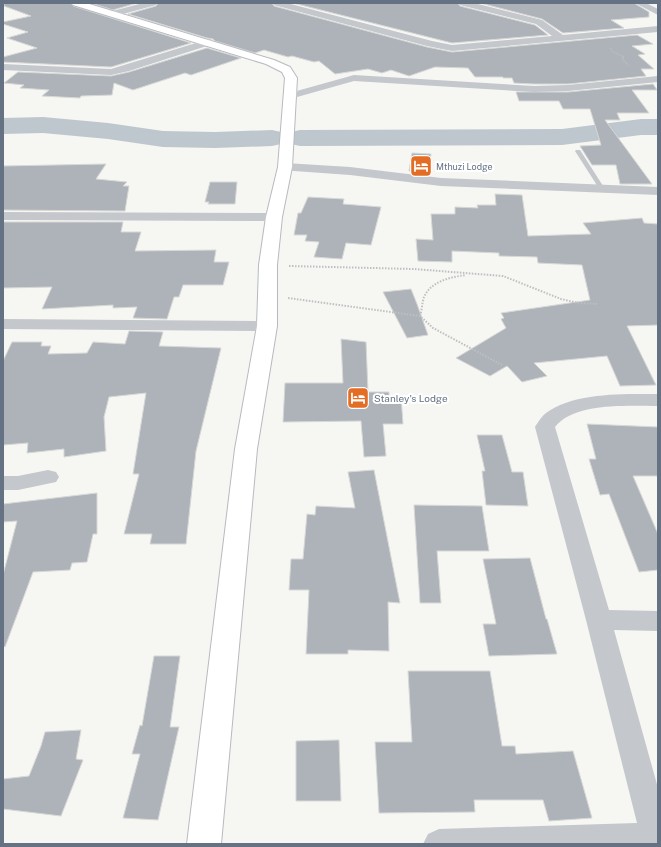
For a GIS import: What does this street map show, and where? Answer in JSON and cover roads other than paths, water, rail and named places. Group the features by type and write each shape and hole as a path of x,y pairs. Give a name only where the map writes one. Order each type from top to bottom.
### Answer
{"street":[{"path":"76,3 209,42 270,62 286,70 291,78 285,167 274,217 268,265 267,326 246,449 204,844"},
{"path":"112,14 153,3"},
{"path":"277,3 441,46 466,47 658,29"},
{"path":"463,3 539,22 560,37"},
{"path":"639,3 658,12"},
{"path":"3,67 111,72 125,69 209,42"},
{"path":"290,96 354,78 534,89 568,88 658,79"},
{"path":"285,167 350,171 441,182 658,191"},
{"path":"3,216 274,217"},
{"path":"3,324 267,326"},
{"path":"439,844 657,837 546,427 550,417 573,407 622,400 658,400"},
{"path":"3,483 18,483 48,477"},
{"path":"599,620 658,621"}],"lane":[{"path":"578,151 588,164 602,189"}],"waterway":[{"path":"3,126 43,125 108,131 163,139 215,140 272,138"},
{"path":"300,138 562,137 641,127 658,127"}],"place":[{"name":"Mthuzi Lodge","path":"421,166"},
{"name":"Stanley's Lodge","path":"358,398"}]}
